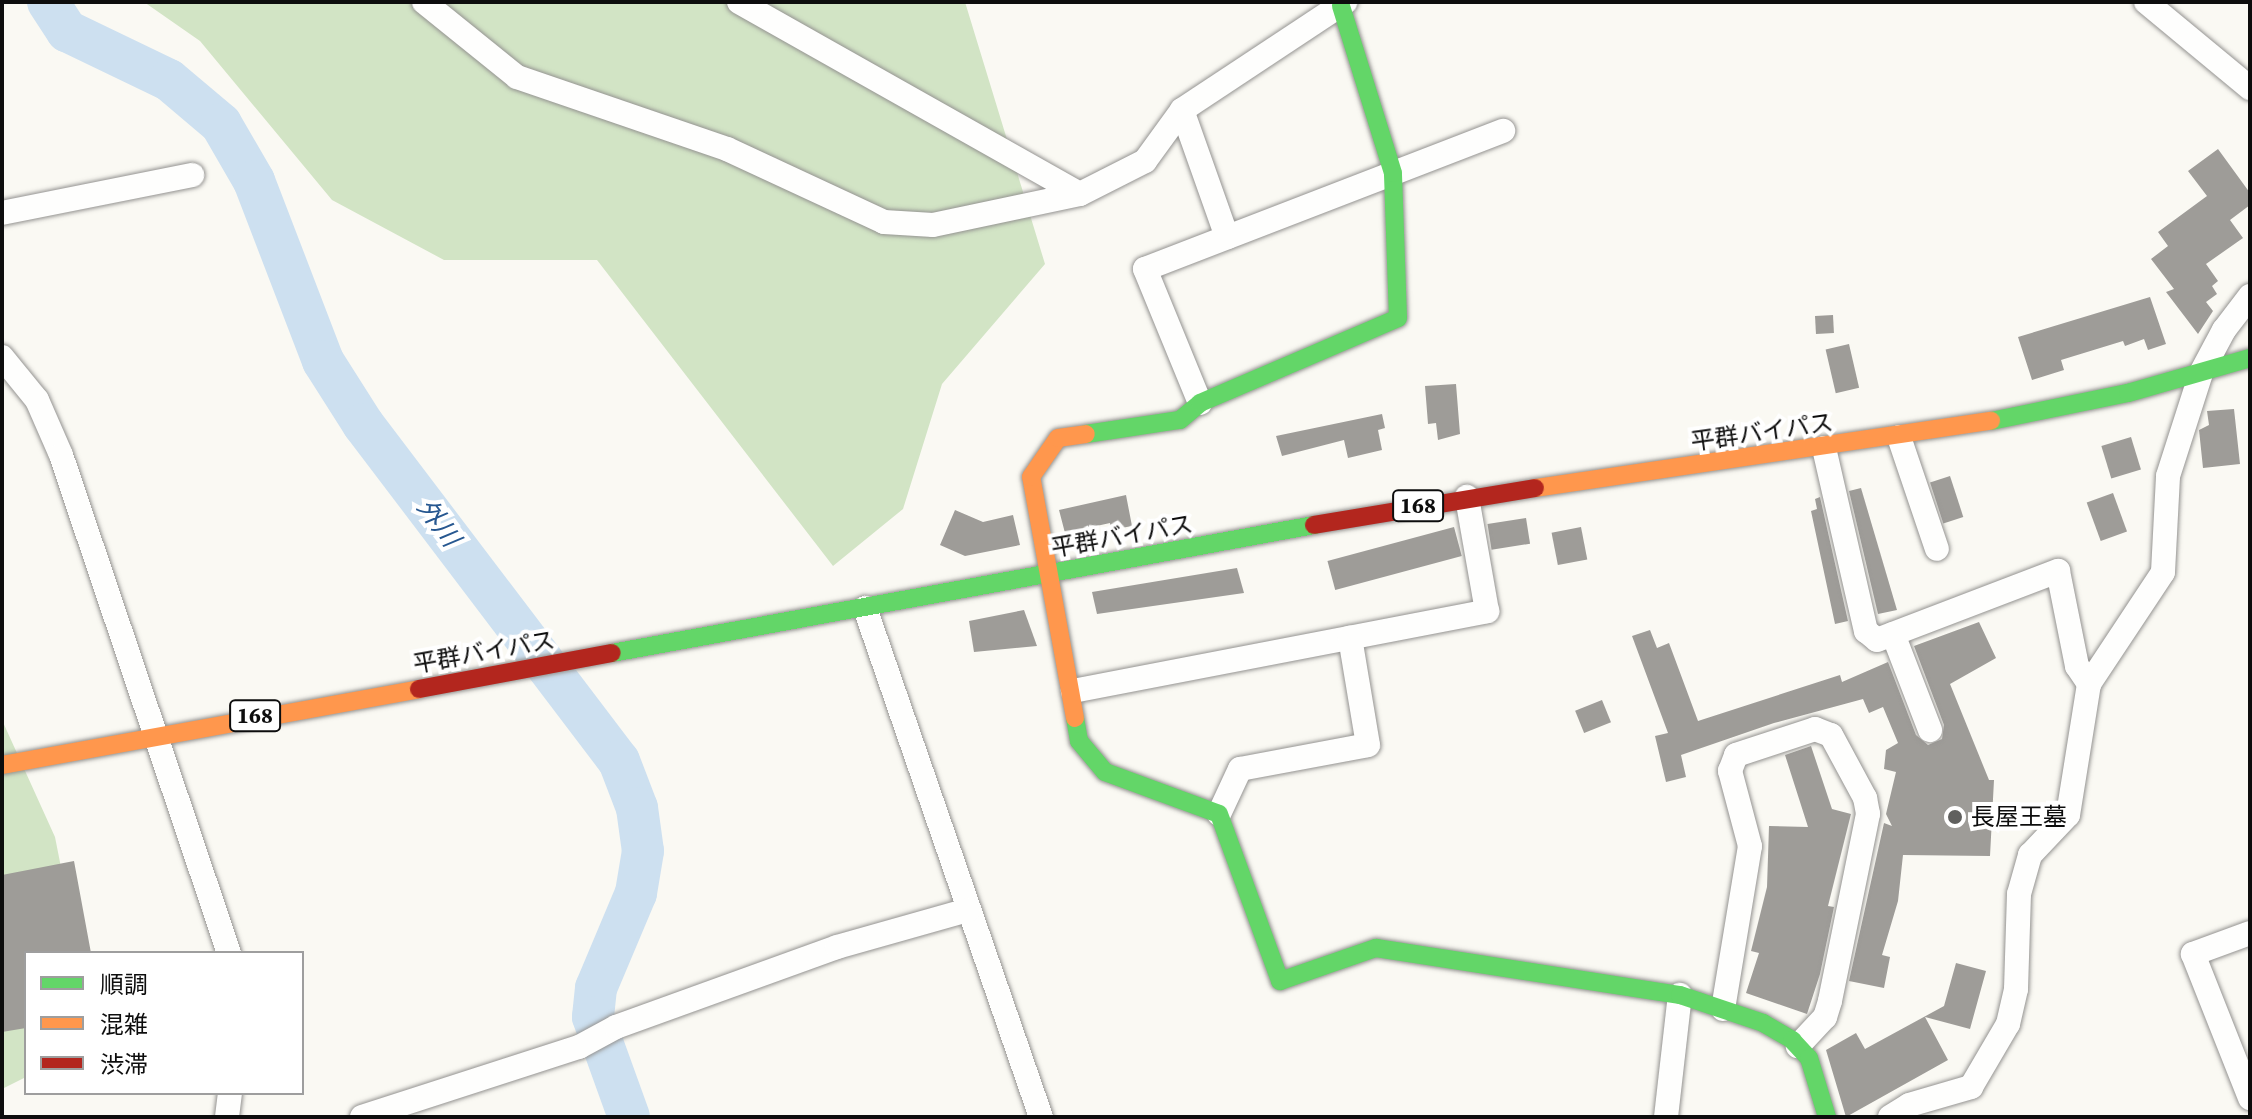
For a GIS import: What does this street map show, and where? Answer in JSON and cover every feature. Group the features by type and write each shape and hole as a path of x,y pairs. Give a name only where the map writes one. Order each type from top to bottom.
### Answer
{"main road":[{"path":"1343,4 1393,173 1398,318 1200,403 1180,420 1058,438 1031,477 1073,691 1079,741 1105,772 1219,814 1280,981 1388,949 1680,995 1763,1023 1798,1046 1809,1058 1827,1117"},
{"name":"平群バイパス","path":"2,765 155,734 1467,497 1899,437 2128,393 2250,358"}],"street":[{"path":"424,2 517,77 727,149 884,222 933,225 1080,194 1145,161 1182,110 1343,4"},
{"path":"739,2 1080,194"},
{"path":"2146,2 2250,88"},
{"path":"1182,110 1227,237"},
{"path":"1200,403 1145,269 1503,131"},
{"path":"2,213 192,175"},
{"path":"1890,1117 1909,1105 1971,1087 2008,1024 2016,989 2019,894 2030,855 2068,815 2089,684 2163,572 2168,476 2201,373 2224,330 2250,296"},
{"path":"2,357 37,400 61,455 228,951"},
{"path":"1899,437 1937,549"},
{"path":"1824,448 1866,631 1877,640 2058,571 2077,666 2089,684"},
{"path":"1073,691 1487,611 1467,497"},
{"path":"865,608 1041,1117"},
{"path":"1893,634 1930,730"},
{"path":"1219,814 1240,769 1368,745 1350,637"},
{"path":"1723,1009 1750,846 1730,771 1736,755 1815,729 1831,735 1865,798 1868,814 1830,1001 1825,1017 1798,1046"},
{"path":"362,1117 579,1047 616,1027 837,947 968,910"},
{"path":"2249,1091 2193,954 2250,933"},
{"path":"1666,1117 1680,995"},
{"path":"227,1117 230,1095"}],"green space":[{"path":"144,2 965,2 1045,264 942,384 903,509 833,566 597,260 444,260 332,200 200,41"},
{"path":"2,720 55,837 77,948 24,951 24,1078 2,1089"}],"building":[{"path":"2218,149 2250,193 2250,205 2230,220 2243,238 2206,264 2218,281 2212,286 2217,294 2206,302 2213,311 2198,334 2166,292 2174,289 2151,259 2168,246 2158,232 2207,196 2188,171"},
{"path":"2150,297 2166,344 2148,350 2144,339 2125,346 2123,341 2061,360 2064,370 2032,380 2018,337"},
{"path":"1833,315 1834,333 1816,334 1815,316"},
{"path":"1849,344 1859,388 1836,393 1826,349"},
{"path":"1456,384 1460,434 1438,440 1436,423 1428,424 1425,386"},
{"path":"2234,409 2240,464 2203,468 2199,430 2209,425 2207,411"},
{"path":"1382,414 1385,428 1378,430 1382,450 1348,458 1344,440 1282,456 1276,436"},
{"path":"2131,437 2141,470 2111,479 2101,446"},
{"path":"1950,476 1963,517 1943,523 1930,482"},
{"path":"1861,488 1897,610 1878,614 1849,491"},
{"path":"2113,493 2127,532 2101,541 2087,503"},
{"path":"1126,495 1132,526 1111,530 1110,523 1065,533 1059,510"},
{"path":"1820,497 1848,621 1835,624 1811,511 1817,509 1815,499"},
{"path":"955,510 983,522 1013,515 1020,545 965,556 940,545"},
{"path":"1526,518 1530,544 1492,550 1487,524"},
{"path":"1454,527 1462,556 1335,590 1327,561"},
{"path":"1581,527 1587,559 1558,565 1552,533"},
{"path":"1237,568 1244,593 1097,614 1092,592"},
{"path":"1024,610 1037,646 974,652 969,621"},
{"path":"1979,622 1996,658 1950,684 1989,780 1994,780 1990,856 1903,855 1898,901 1882,955 1890,957 1884,988 1849,981 1884,823 1892,826 1886,814 1896,772 1884,769 1886,750 1898,743 1883,707 1869,713 1863,699 1774,723 1681,755 1686,777 1666,782 1655,736 1668,733 1632,636 1650,630 1657,648 1669,643 1698,721 1840,675 1842,682 1888,662 1916,735 1928,745 1942,739 1944,725 1914,646"},
{"path":"1602,700 1611,722 1584,733 1575,711"},
{"path":"1811,746 1832,809 1851,814 1828,906 1834,907 1820,974 1807,1014 1746,993 1759,953 1751,951 1767,887 1769,826 1808,827 1785,755"},
{"path":"74,861 91,951 24,951 24,1028 2,1032 2,875"},
{"path":"1956,963 1986,971 1970,1029 1925,1017 1948,1060 1846,1117 1826,1050 1856,1033 1865,1049 1944,1006"}],"waterway":[{"name":"外川","path":"48,2 67,31 169,80 221,124 254,181 323,361 363,424 619,761 637,808 643,851 636,893 596,988 593,1017 629,1117"}],"traffic: fast":[{"path":"1086,434 1180,420 1200,403 1398,318 1393,173 1341,6"},
{"path":"1991,421 2128,393 2250,358"},
{"path":"612,653 1314,525"},
{"path":"1075,718 1079,741 1105,772 1219,814 1280,981 1376,948 1680,995 1763,1023 1792,1040 1809,1058 1827,1117"}],"traffic: slow":[{"path":"1535,488 1991,421"},
{"path":"1075,718 1031,477 1058,438 1086,434"},
{"path":"2,765 419,689"}],"traffic: jam":[{"path":"1314,525 1535,488"},
{"path":"419,689 612,653"}],"place":[{"name":"長屋王墓","path":"1955,817"}]}
